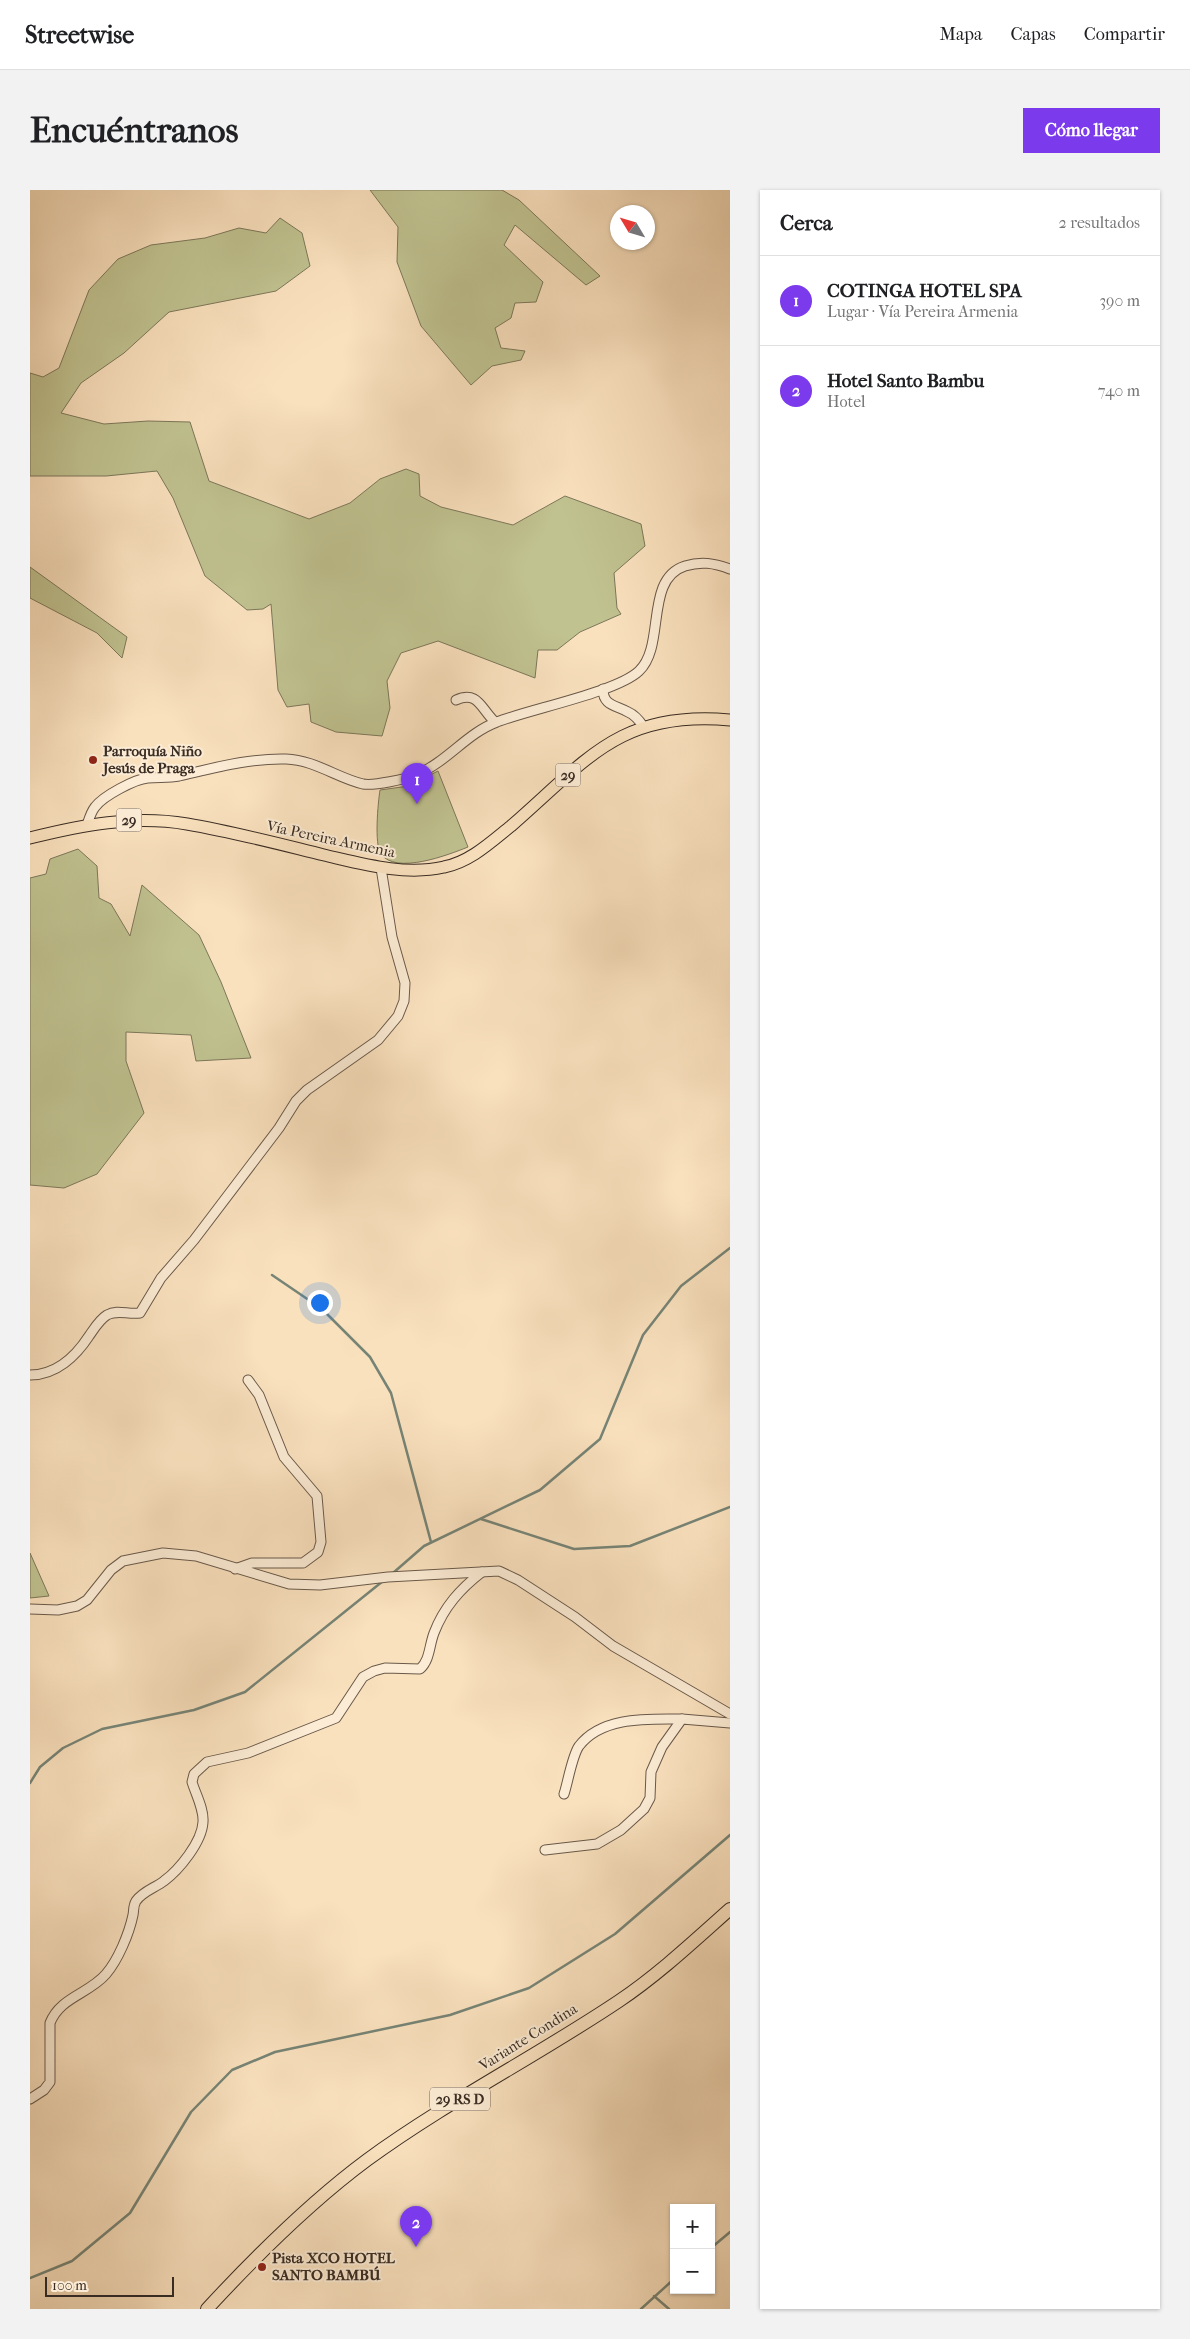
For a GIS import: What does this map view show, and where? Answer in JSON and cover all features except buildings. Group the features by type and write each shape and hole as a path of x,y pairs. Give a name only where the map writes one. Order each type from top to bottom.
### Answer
{"highway":[{"name":"Variante Condina","path":"207,2309 254,2259 367,2161 443,2110 619,2001 658,1972 730,1910"}],"main road":[{"name":"Vía Pereira Armenia","path":"30,838 87,825 140,820 186,824 381,868 434,869 458,864 499,836 590,756 611,741 643,726 682,718 730,720"}],"street":[{"path":"87,825 96,806 111,793 146,778 175,777 235,763 288,759 320,766 362,784 416,775 436,764 495,722 603,689 632,677 645,664 654,637 658,603 665,582 679,568 696,562 708,562 730,569"},
{"path":"603,689 605,700 634,715 643,726"},
{"path":"456,700 464,696 476,699 495,722"},
{"path":"30,1375 37,1375 57,1368 77,1353 105,1316 116,1311 133,1314 140,1313 161,1278 194,1240 279,1128 296,1101 307,1090 378,1040 391,1027 404,1001 405,983 392,937 381,868"},
{"path":"234,1569 252,1562 303,1563 318,1552 321,1542 317,1496 284,1457 259,1395 248,1380"},
{"path":"30,1609 58,1610 77,1606 87,1600 111,1570 123,1561 163,1553 196,1556 289,1584 320,1585 388,1577 500,1572 518,1580 575,1617 613,1646 730,1714"},
{"path":"30,2099 44,2090 50,2082 50,2023 53,2015 59,2006 95,1984 106,1974 115,1961 136,1902 143,1894 163,1882 180,1867 200,1835 204,1823 192,1782 199,1768 214,1760 248,1753 336,1718 363,1677 374,1671 385,1668 420,1669 426,1664 439,1620 458,1591 482,1572"},
{"path":"564,1794 578,1747 596,1730 637,1719 682,1719 730,1723"},
{"path":"545,1850 597,1844 621,1830 644,1809 650,1798 650,1772 662,1747 682,1719"}],"green space":[{"path":"370,190 502,190 519,200 600,276 586,285 515,225 504,245 543,282 536,302 515,303 511,318 495,328 501,348 525,351 521,360 492,366 471,385 421,326 397,262 398,227"},
{"path":"280,218 302,233 310,266 276,291 169,312 124,353 81,383 61,413 104,424 148,421 190,422 209,481 309,519 350,503 380,479 406,469 419,474 420,496 441,507 513,525 565,496 641,524 645,546 614,573 617,608 621,614 580,632 557,650 538,650 535,678 438,641 401,653 387,681 390,708 382,736 336,732 311,722 309,704 287,707 278,690 271,604 263,609 247,610 205,576 173,498 157,471 106,476 30,476 30,373 43,377 59,368 89,290 118,259 151,245 205,238 239,228 266,233"},
{"path":"30,567 127,637 122,658 97,633 30,598"},
{"path":"438,771 468,847 423,861 398,863 388,860 381,854 378,842 377,823 380,790 409,786"},
{"path":"78,849 97,866 99,898 111,904 130,936 142,885 199,935 221,982 251,1058 196,1061 191,1035 126,1032 126,1061 144,1113 97,1174 64,1188 30,1185 30,878 46,874 50,859"},
{"path":"30,1553 49,1596 30,1598"}],"waterway":[{"path":"393,1573 424,1546 540,1490 600,1439 643,1335 681,1286 730,1248"},
{"path":"272,1275 322,1309 370,1357 391,1393 431,1542"},
{"path":"481,1519 574,1549 630,1546 730,1507"},
{"path":"30,1783 40,1767 63,1748 102,1729 194,1710 245,1692 383,1581"},
{"path":"30,2278 72,2261 130,2213 191,2112 232,2070 275,2052 450,2015 529,1988 615,1934 730,1835"},
{"path":"715,2245 730,2232"},
{"path":"641,2309 670,2283"},
{"path":"654,2296 669,2309"}],"place":[{"name":"Parroquía Niño Jesús de Praga","path":"93,760"},
{"name":"COTINGA HOTEL SPA","path":"417,804"},
{"name":"Hotel Santo Bambu","path":"416,2247"},
{"name":"Pista XCO HOTEL SANTO BAMBÚ","path":"262,2267"}]}
